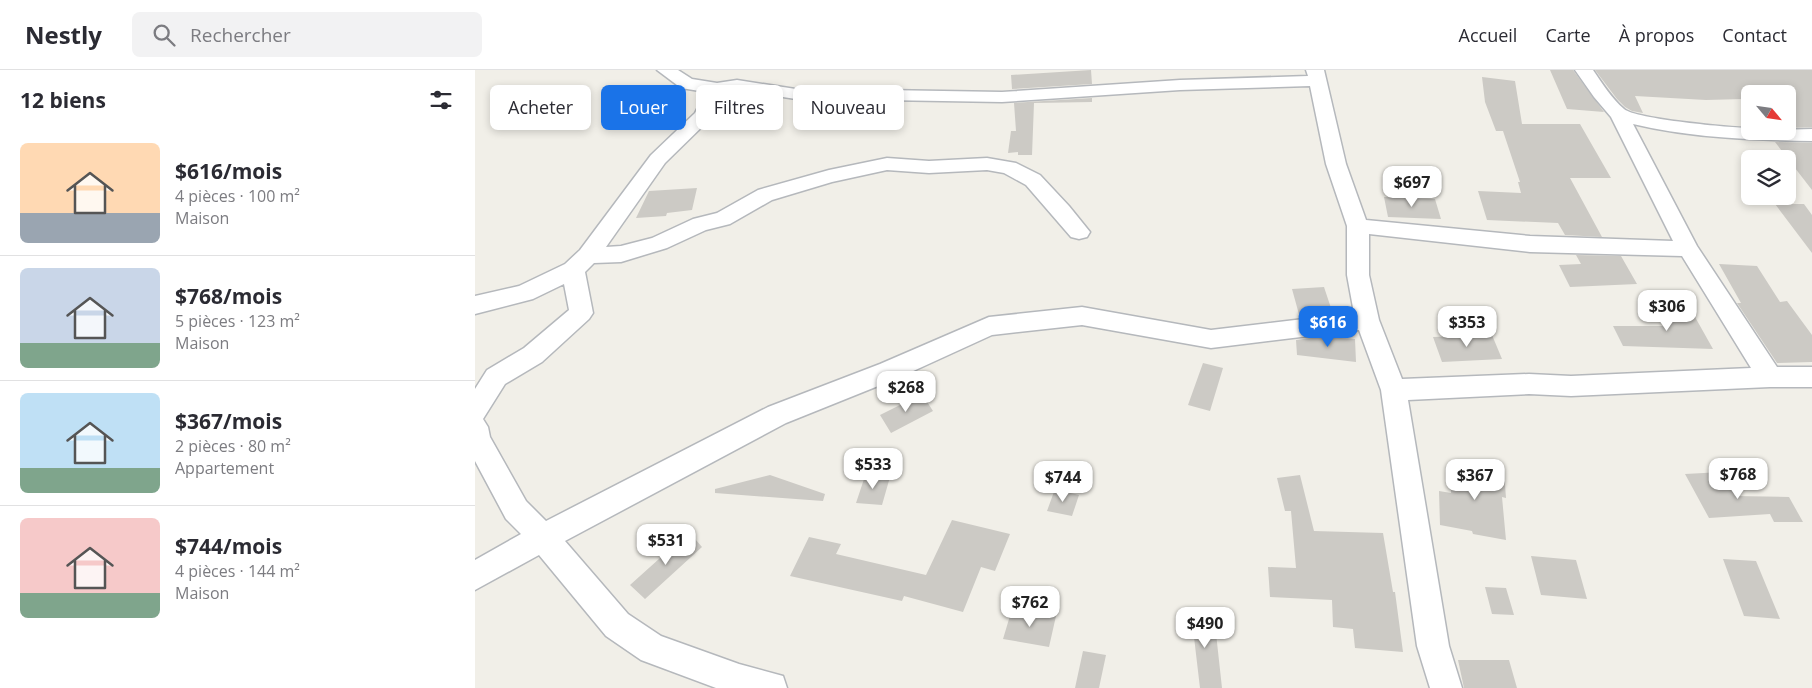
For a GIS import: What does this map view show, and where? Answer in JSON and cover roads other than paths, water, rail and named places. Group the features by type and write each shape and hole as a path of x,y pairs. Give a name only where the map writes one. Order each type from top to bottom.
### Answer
{"street":[{"path":"1584,70 1599,93 1619,115 1688,249 1770,377"},
{"path":"671,71 687,84 696,85"},
{"path":"783,92 815,97 883,95 1002,97 1316,76 1337,164 1358,226 1359,275 1367,320 1394,390 1433,646 1446,688"},
{"path":"1619,115 1652,123 1734,134 1812,135"},
{"path":"475,410 486,382 533,355 581,313 581,263 658,159 696,122"},
{"path":"475,305 525,293 581,263 659,243 700,224 723,218 765,195 838,174 887,164 929,167 987,164 1009,167 1033,180 1079,232"},
{"path":"1358,226 1530,244 1688,249"},
{"path":"475,576 543,536 777,415 889,371 989,326 1082,316 1211,339 1367,320"},
{"path":"1394,390 1529,384 1571,386 1770,377 1812,377"},
{"path":"475,427 477,439 516,510 543,536 617,625 652,649 739,680 771,688"}]}
